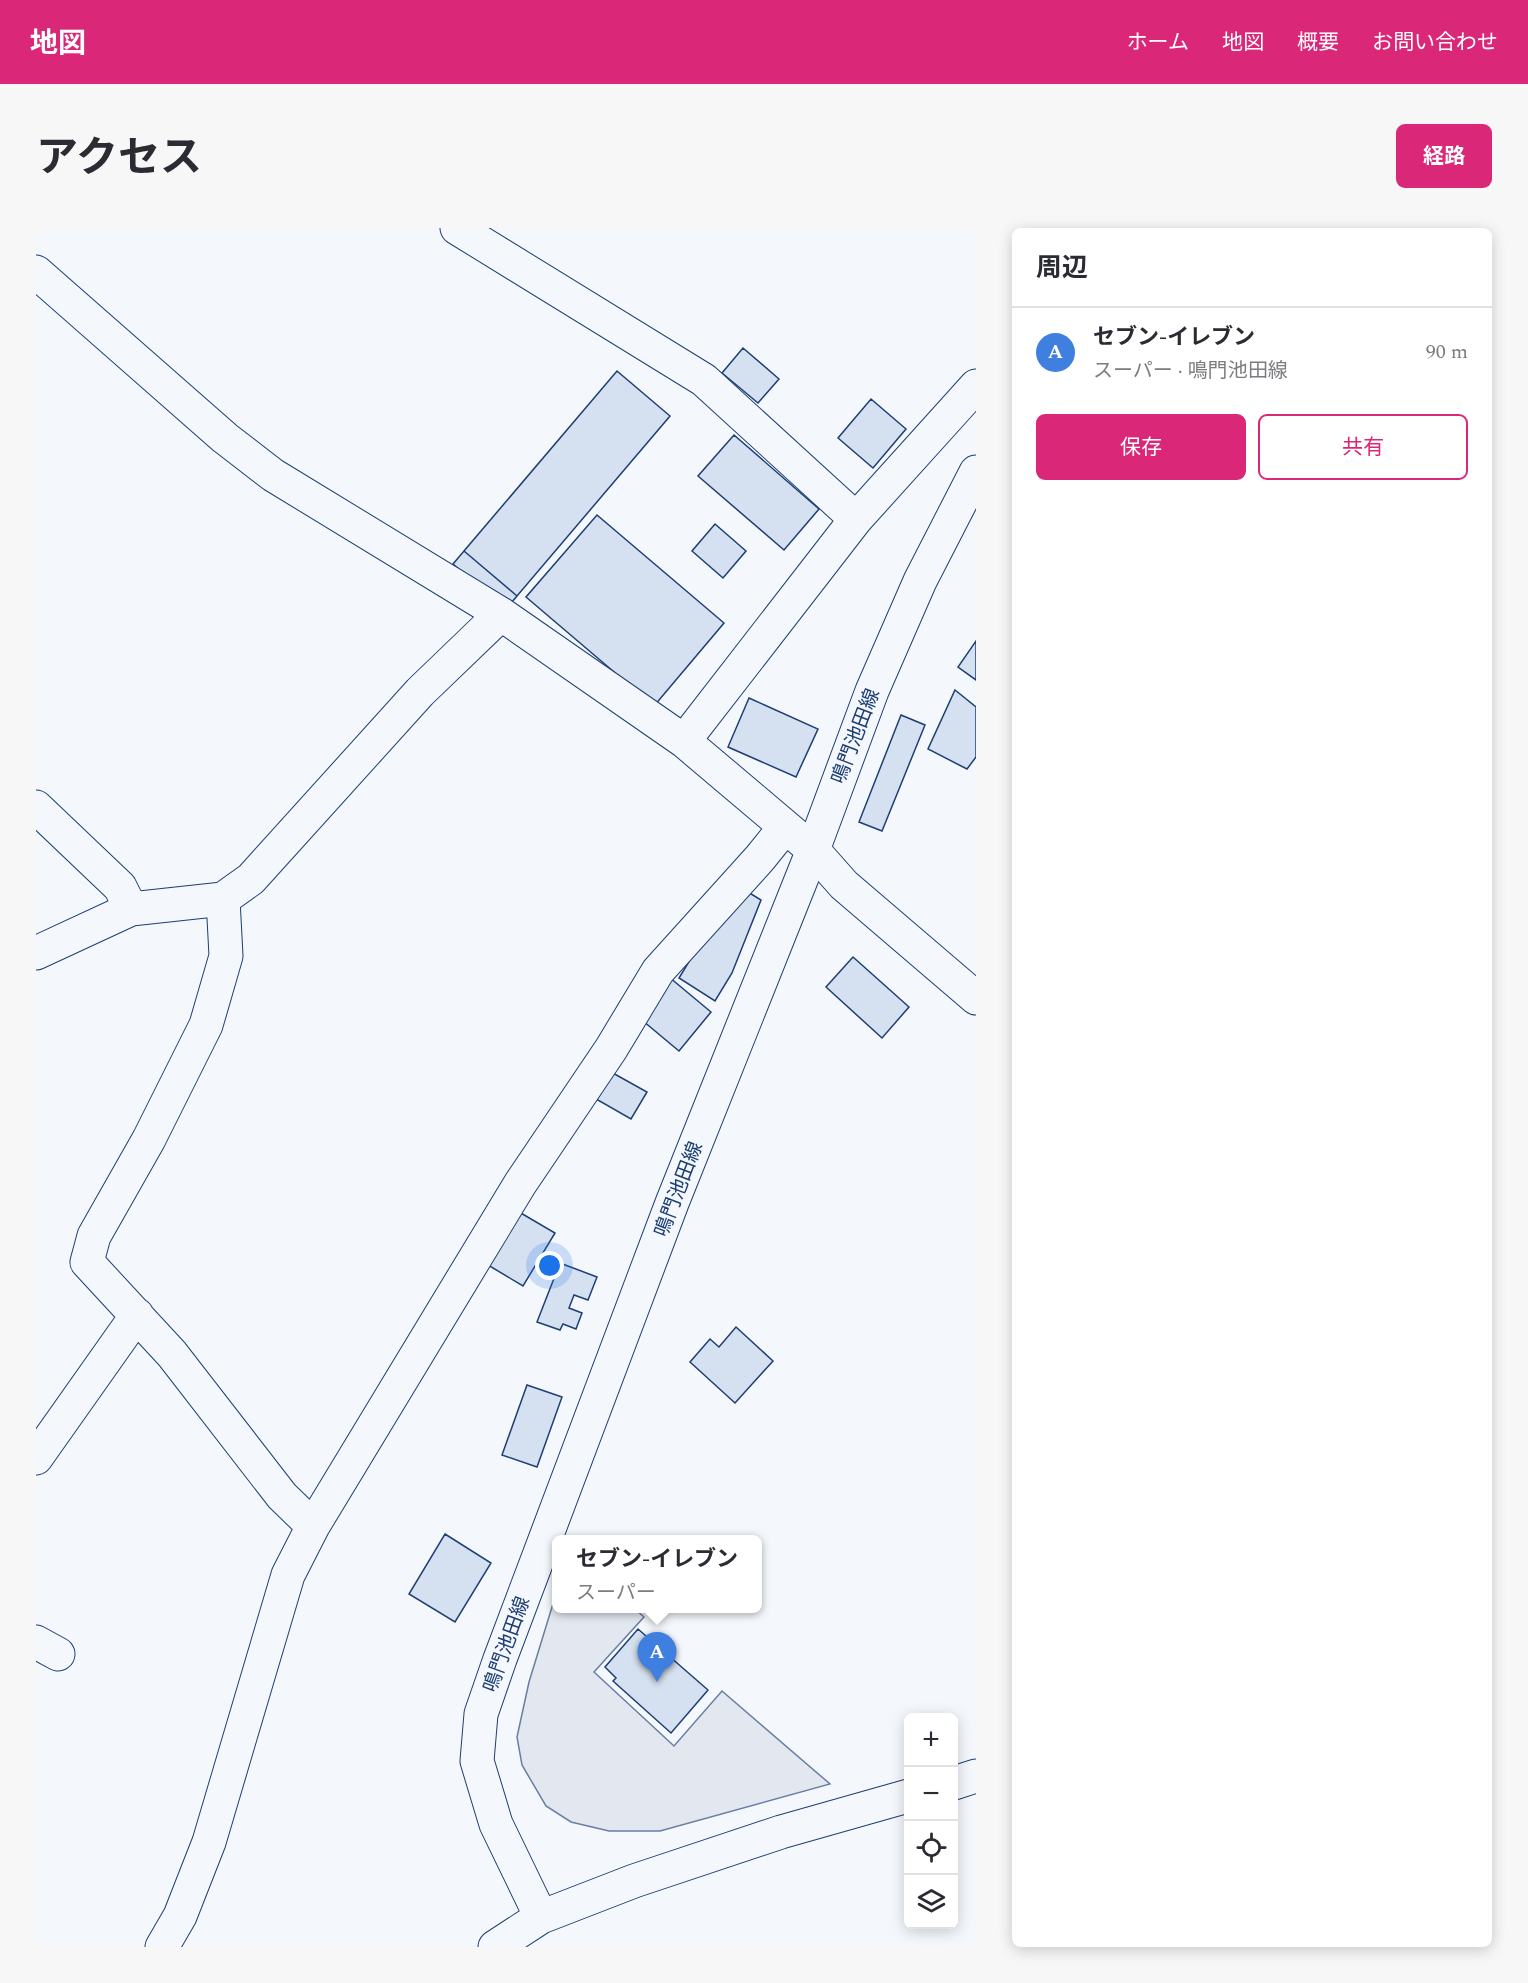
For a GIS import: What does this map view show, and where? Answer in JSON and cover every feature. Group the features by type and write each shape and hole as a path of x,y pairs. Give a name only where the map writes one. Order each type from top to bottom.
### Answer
{"street":[{"path":"457,228 704,380 856,519"},
{"path":"36,272 225,438 273,475 501,614 684,741 813,850 844,885 976,998"},
{"path":"684,741 856,519 976,386"},
{"name":"鳴門池田線","path":"541,1917 496,1824 480,1772 477,1761 481,1714 672,1203 813,850 872,691 920,581 976,472"},
{"path":"36,953 131,909 223,899 251,879 420,692 501,614"},
{"path":"36,807 120,887 131,909"},
{"path":"162,1947 180,1916 209,1842 288,1575 313,1526 519,1184 611,1049 658,971 785,827"},
{"path":"223,899 226,956 206,1025 149,1140 94,1236 87,1262 172,1354 282,1496 313,1526"},
{"path":"36,1458 137,1315"},
{"path":"958,1782 976,1776"},
{"path":"495,1947 541,1917 634,1881 769,1836 904,1797"}],"shaded area":[{"path":"552,1607 552,1613 640,1613 644,1617 594,1672 674,1746 722,1691 830,1784 660,1831 609,1831 571,1822 546,1806 522,1765 517,1737 529,1682"}],"building":[{"path":"743,348 779,379 758,403 722,373"},
{"path":"617,371 670,416 517,596 464,551"},
{"path":"871,399 906,429 873,468 838,438"},
{"path":"734,435 819,509 784,550 698,476"},
{"path":"597,515 724,623 654,706 526,597"},
{"path":"715,524 746,551 723,578 692,551"},
{"path":"464,551 517,596 506,609 453,564"},
{"path":"976,641 976,680 958,667"},
{"path":"955,690 976,707 976,757 967,769 928,749"},
{"path":"749,698 818,729 796,777 728,747"},
{"path":"901,715 925,725 882,831 859,822"},
{"path":"748,892 761,900 732,973 715,1001 679,978 696,950"},
{"path":"853,957 909,1007 882,1038 826,987"},
{"path":"669,977 711,1012 679,1051 637,1016"},
{"path":"611,1072 647,1092 631,1119 596,1099"},
{"path":"514,1209 555,1233 523,1286 483,1262"},
{"path":"560,1263 597,1277 588,1300 574,1295 569,1308 582,1313 576,1329 563,1324 560,1330 537,1322"},
{"path":"736,1327 773,1361 735,1403 690,1362 710,1339 719,1347"},
{"path":"527,1385 562,1397 537,1467 502,1455"},
{"path":"445,1534 491,1563 455,1622 409,1594"},
{"path":"638,1629 708,1690 671,1733 613,1681 616,1678 605,1667"}],"place":[{"name":"セブン-イレブン","path":"657,1682"}]}
